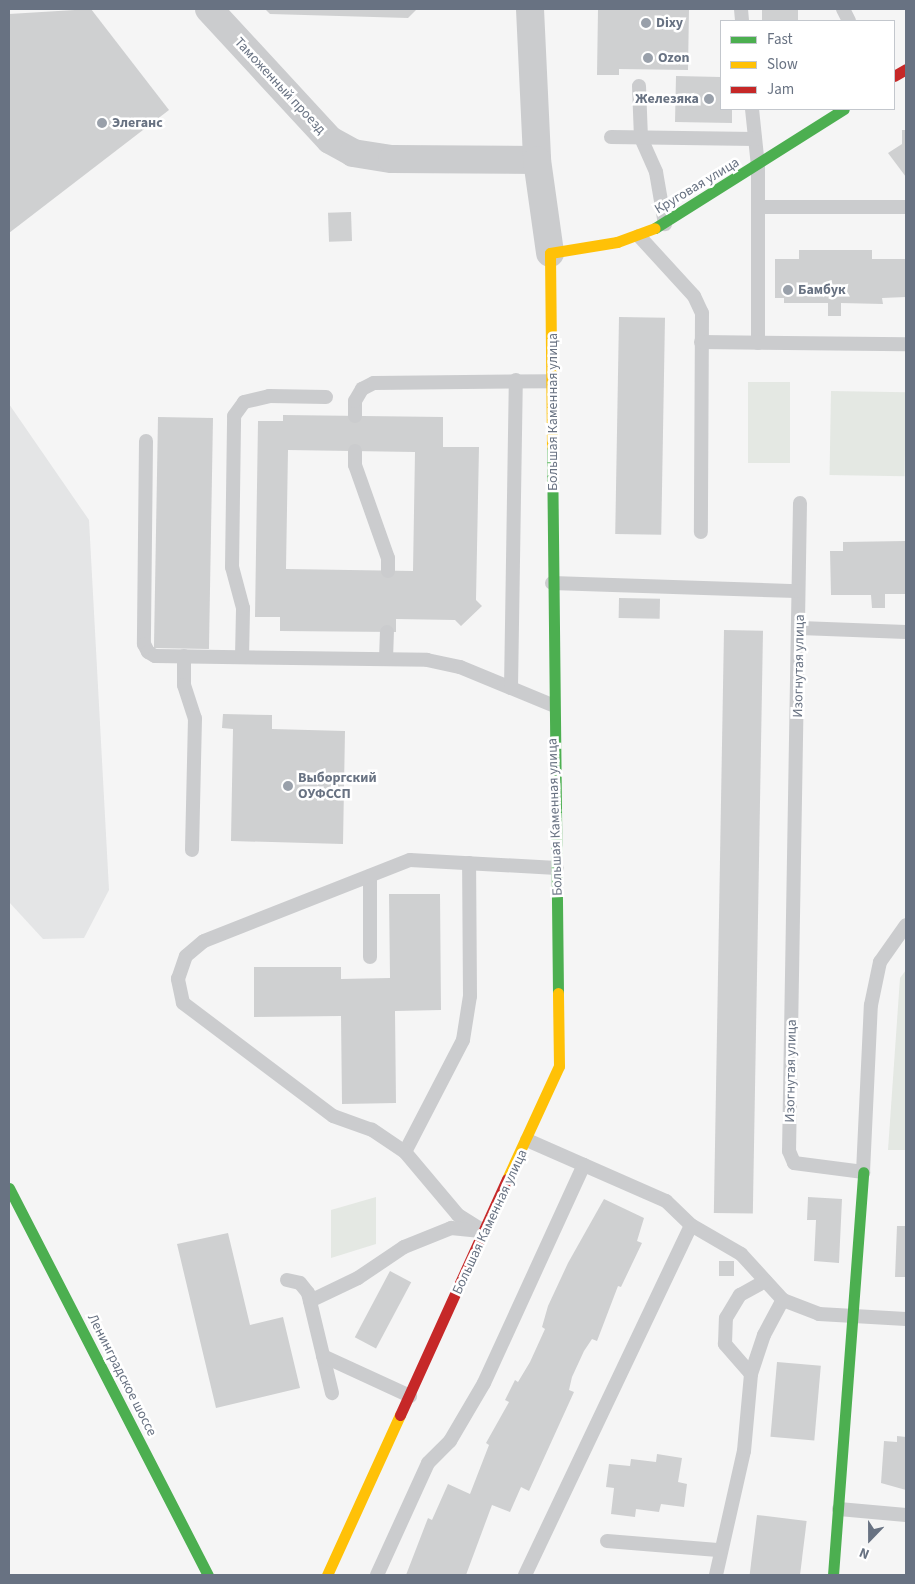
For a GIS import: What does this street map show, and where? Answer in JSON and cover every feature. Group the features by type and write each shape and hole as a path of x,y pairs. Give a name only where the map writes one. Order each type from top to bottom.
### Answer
{"street":[{"name":"Таможенный проезд","path":"209,9 330,140 353,153 392,159 537,160"},
{"name":"Большая Каменная улица","path":"327,1575 527,1140 559,1066 557,868 552,705 553,380 550,253 537,160 530,9"},
{"path":"895,75 906,68"},
{"name":"Круговая улица","path":"550,253 639,236 665,224 842,110"},
{"path":"833,1575 863,1172"},
{"name":"Ленинградское шоссе","path":"9,1191 208,1575"}],"lane":[{"path":"639,86 642,138 656,172 665,224"},
{"path":"752,110 758,166 758,342"},
{"path":"611,137 755,139"},
{"path":"759,207 906,206"},
{"path":"639,236 694,296 702,313 701,532"},
{"path":"701,342 906,344"},
{"path":"511,688 516,380"},
{"path":"355,416 362,389 374,383 553,380"},
{"path":"242,657 243,608 232,567 234,416 244,402 270,396 326,397"},
{"path":"146,441 144,644 156,656 426,660 460,667 552,705"},
{"path":"355,451 355,465 388,558 388,571"},
{"name":"Изогнутая улица","path":"800,503 797,591 800,628 789,1151 794,1163 805,1167 863,1172"},
{"path":"552,583 797,591"},
{"path":"800,628 906,632"},
{"path":"386,659 387,632"},
{"path":"184,656 184,685 195,718 192,850"},
{"path":"485,1232 458,1215 405,1152 372,1130 333,1116 183,1003 178,979 186,956 204,941 410,860 557,868"},
{"path":"405,1152 462,1040 470,996 469,863"},
{"path":"370,876 370,957"},
{"path":"863,1172 871,1005 880,962 906,925"},
{"path":"527,1140 666,1200 691,1225 740,1254 783,1300 819,1314 906,1319"},
{"path":"377,1575 428,1463 450,1441 484,1383 584,1165"},
{"path":"525,1575 691,1225"},
{"path":"310,1301 358,1278 404,1247 451,1228 485,1232"},
{"path":"287,1280 300,1283 310,1301 332,1393"},
{"path":"751,1374 725,1344 726,1318 740,1295 765,1281"},
{"path":"716,1575 718,1550 744,1451 751,1374 764,1335 783,1300"},
{"path":"323,1356 410,1396"},
{"path":"839,1509 906,1516"},
{"path":"607,1541 718,1550"}],"shaded area":[{"path":"748,382 790,382 790,463 748,463"},
{"path":"831,391 906,392 905,476 830,475"},
{"path":"9,404 89,520 109,890 84,938 43,939 9,902"},
{"path":"906,970 906,1150 888,1150 900,978"},
{"path":"376,1197 376,1244 331,1258 331,1210"}],"building":[{"path":"91,9 169,110 9,233 9,14"},
{"path":"265,9 417,9 408,18 270,14"},
{"path":"598,9 689,9 688,70 619,69 619,75 597,75"},
{"path":"762,9 798,9 798,20 762,20"},
{"path":"676,76 720,77 720,110 732,110 732,123 675,122"},
{"path":"902,130 906,130 906,177 888,153 902,144"},
{"path":"351,212 352,241 329,242 328,213"},
{"path":"799,250 872,250 872,259 906,259 906,297 882,298 883,304 841,303 841,316 828,316 828,303 784,303 784,298 775,298 775,259 799,259"},
{"path":"619,317 665,318 661,535 615,534"},
{"path":"283,415 443,417 443,447 479,447 476,600 482,606 461,626 455,620 396,619 396,632 280,631 280,617 255,617 258,421 283,421","holes":["288,450 415,452 413,571 286,569"]},
{"path":"158,417 213,418 209,649 154,648"},
{"path":"906,541 906,594 885,594 885,608 872,608 871,595 831,595 830,551 843,551 843,542"},
{"path":"619,598 660,599 660,619 619,618"},
{"path":"724,630 763,631 753,1214 714,1213"},
{"name":"Выборгский ОУФССП","path":"223,714 272,715 272,729 345,731 343,844 231,841 233,729 222,728"},
{"path":"389,894 440,894 441,1010 395,1011 396,1103 342,1104 341,1016 254,1017 254,967 341,967 341,979 390,978"},
{"path":"808,1197 842,1199 839,1263 814,1261 816,1220 807,1220"},
{"path":"604,1199 644,1218 637,1241 642,1243 621,1287 618,1286 597,1341 592,1339 572,1377 569,1390 574,1392 529,1491 521,1487 510,1512 492,1505 466,1575 406,1575 428,1518 432,1520 448,1484 470,1494 489,1445 486,1443 509,1402 505,1400 515,1380 518,1382 530,1362 545,1329 542,1327 548,1306 568,1263"},
{"path":"897,1226 906,1226 906,1277 895,1277"},
{"path":"228,1233 250,1325 283,1317 300,1388 216,1408 177,1244"},
{"path":"719,1261 734,1261 734,1276 719,1276"},
{"path":"390,1271 411,1282 376,1348 355,1337"},
{"path":"777,1362 821,1366 814,1441 770,1437"},
{"path":"897,1436 906,1437 906,1490 881,1483 884,1441 897,1442"},
{"path":"657,1454 682,1458 678,1482 687,1484 684,1507 661,1504 659,1512 636,1509 635,1517 611,1514 614,1488 606,1487 609,1464 630,1466 631,1459 656,1462"},
{"path":"757,1515 807,1521 800,1575 750,1575"}],"traffic: fast":[{"path":"655,228 842,110"},
{"path":"552,446 558,993"},
{"path":"833,1575 863,1172"},
{"path":"9,1188 208,1575"}],"traffic: slow":[{"path":"552,446 550,253 617,242 655,228"},
{"path":"507,1179 559,1066 558,993"},
{"path":"327,1575 400,1415"}],"traffic: jam":[{"path":"895,75 906,69"},
{"path":"400,1415 507,1179"}],"place":[{"name":"Dixy","path":"646,23"},
{"name":"Ozon","path":"648,58"},
{"name":"Железяка","path":"709,99"},
{"name":"Элеганс","path":"102,123"},
{"name":"Бамбук","path":"788,290"},
{"name":"Выборгский ОУФССП","path":"288,786"}]}
